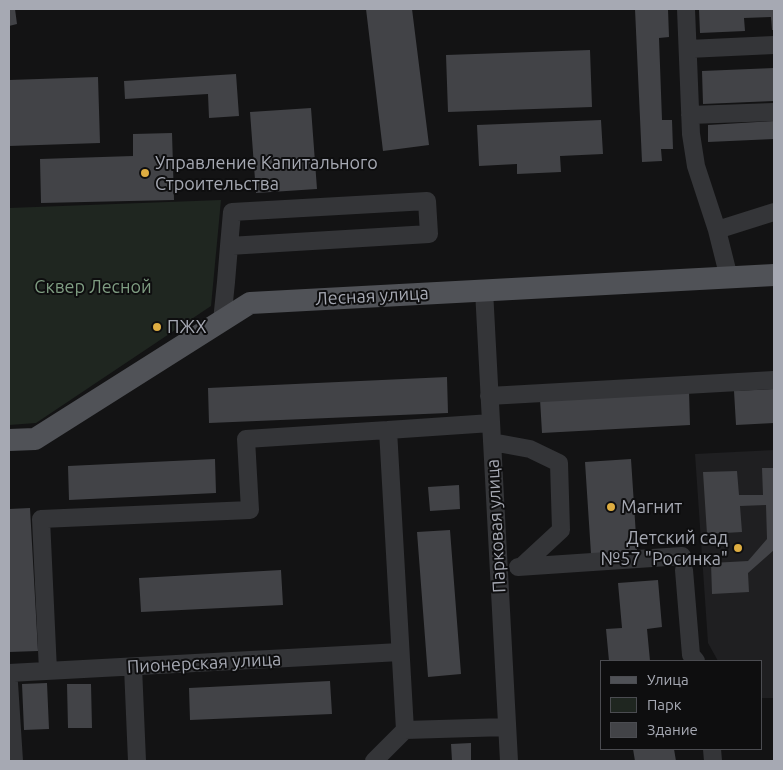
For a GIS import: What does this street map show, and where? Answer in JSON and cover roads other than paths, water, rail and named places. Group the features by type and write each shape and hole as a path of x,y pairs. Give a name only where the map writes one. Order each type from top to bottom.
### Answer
{"main road":[{"name":"Лесная улица","path":"9,440 35,439 250,303 774,275"}],"street":[{"path":"686,9 691,134 696,166 717,230 729,278"},
{"path":"688,49 774,45"},
{"path":"690,115 774,112"},
{"path":"222,321 232,212 427,201 429,234 229,246"},
{"path":"717,230 774,212"},
{"name":"Парковая улица","path":"484,290 508,761"},
{"path":"489,396 774,380"},
{"path":"48,671 41,519 250,510 246,438 491,423"},
{"path":"388,430 404,730"},
{"path":"492,442 530,448 559,463 561,530 521,567"},
{"path":"498,568 683,563 691,655 695,660"},
{"name":"Пионерская улица","path":"9,674 400,652"},
{"path":"133,667 137,761"},
{"path":"9,683 14,761"},
{"path":"374,761 404,730 507,727"}],"place":[{"name":"Управление Капитального Строительства","path":"145,173"},
{"name":"ПЖХ","path":"157,327"},
{"name":"Магнит","path":"611,507"},
{"name":"Детский сад №57 \"Росинка\"","path":"738,548"}],"park label":[{"name":"Сквер Лесной","path":"93,287"}]}
